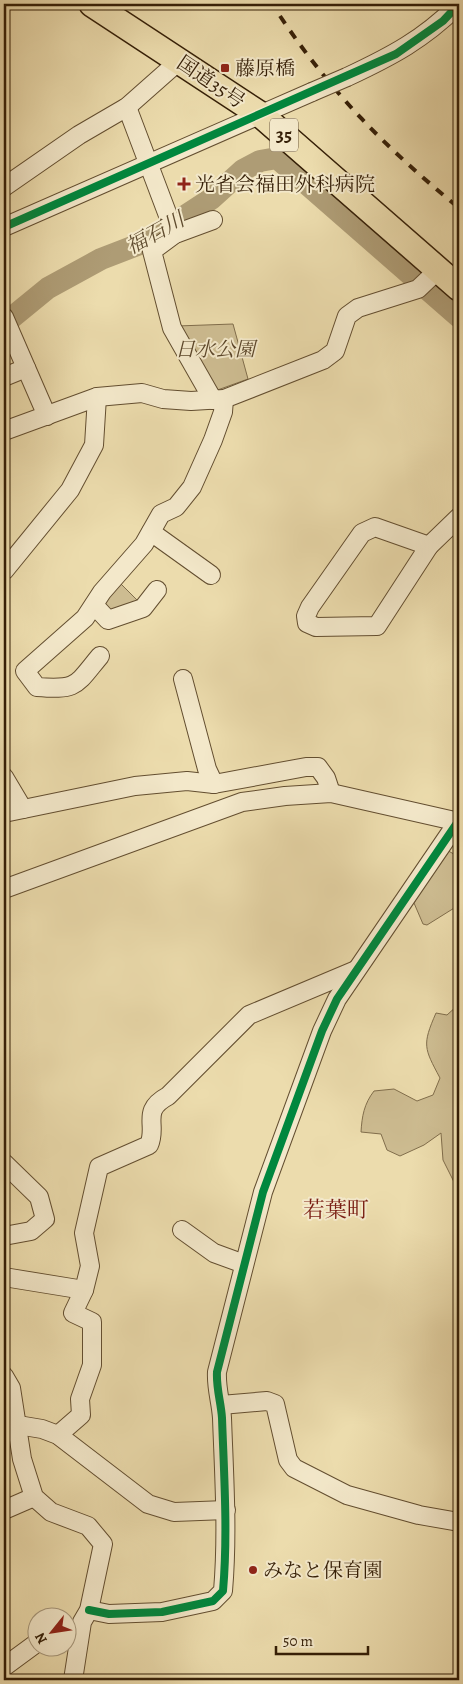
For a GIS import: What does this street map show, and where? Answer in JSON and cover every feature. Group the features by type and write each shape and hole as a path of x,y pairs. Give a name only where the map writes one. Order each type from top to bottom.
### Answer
{"highway":[{"name":"国道35号","path":"92,4 261,116 428,280 459,288"}],"street":[{"path":"4,227 146,164 261,116 396,54 442,21 459,4"},
{"path":"4,187 79,136 127,107 180,61"},
{"path":"127,107 146,164 173,229"},
{"path":"100,656 75,686 64,689 37,687 25,671 86,618 116,575 144,544 161,514 176,507 192,487 213,440 223,412 219,399 172,328 152,251 173,229 213,220"},
{"path":"4,431 97,397 142,393 163,399 191,401 219,399 323,360 335,351 347,316 358,308 428,280"},
{"path":"6,321 47,416"},
{"path":"4,377 26,368"},
{"path":"4,571 70,490 94,445 97,397"},
{"path":"429,546 375,527 366,529 310,607 306,616 306,623 316,628 377,626 429,546 459,517"},
{"path":"151,532 212,575"},
{"path":"94,605 108,620 143,608 157,590"},
{"path":"183,679 214,784"},
{"path":"4,813 135,786 187,781 214,784 306,767 318,767 326,778 331,793"},
{"path":"4,777 23,809"},
{"path":"4,889 242,802 285,796 331,793 459,821 337,999 322,1030 263,1192 217,1372 216,1385 222,1405 226,1510 223,1591 212,1601 162,1612 80,1617"},
{"path":"58,1435 81,1415 80,1399 92,1365 92,1322 73,1313 84,1290 90,1266 84,1233 100,1166 149,1144 152,1138 149,1118 159,1101 168,1096 249,1015 356,970"},
{"path":"4,1163 39,1197 45,1219 31,1230 4,1236"},
{"path":"182,1230 214,1253 244,1264"},
{"path":"4,1277 84,1290"},
{"path":"4,1376 11,1388 22,1459 34,1497 51,1512 88,1526 103,1544 80,1617 73,1680"},
{"path":"222,1405 267,1401 276,1404 288,1460 294,1468 347,1495 419,1515 459,1522"},
{"path":"18,1425 42,1429 58,1435 148,1504 174,1512 226,1510"},
{"path":"4,1510 34,1497"},
{"path":"4,1667 28,1649"}],"green space":[{"name":"日水公園","path":"233,324 248,379 212,392 177,326"},
{"path":"118,581 140,603 111,615 99,602"},
{"path":"445,849 459,857 459,905 427,925 423,924 414,903"},
{"path":"459,992 459,1192 443,1160 441,1133 424,1145 400,1156 387,1150 381,1134 361,1132 364,1110 374,1091 394,1089 417,1101 433,1095 440,1078 428,1053 428,1032 436,1013 447,1015 458,1005 456,998"}],"waterway":[{"name":"福石川","path":"4,324 48,288 101,259 145,242 211,199 243,170 260,161 277,158 459,317"}],"railway":[{"path":"280,16 320,71 362,119 384,142 459,208"}],"cycle path":[{"path":"4,227 396,54 443,21 459,4"},
{"path":"89,1610 109,1614 162,1612 213,1601 223,1591 225,1504 222,1418 217,1372 263,1192 322,1031 337,999 459,820"}],"place":[{"name":"藤原橋","path":"225,68"},
{"name":"光省会福田外科病院","path":"184,184"},
{"name":"みなと保育園","path":"253,1570"}],"district":[{"name":"若葉町","path":"336,1210"}]}
